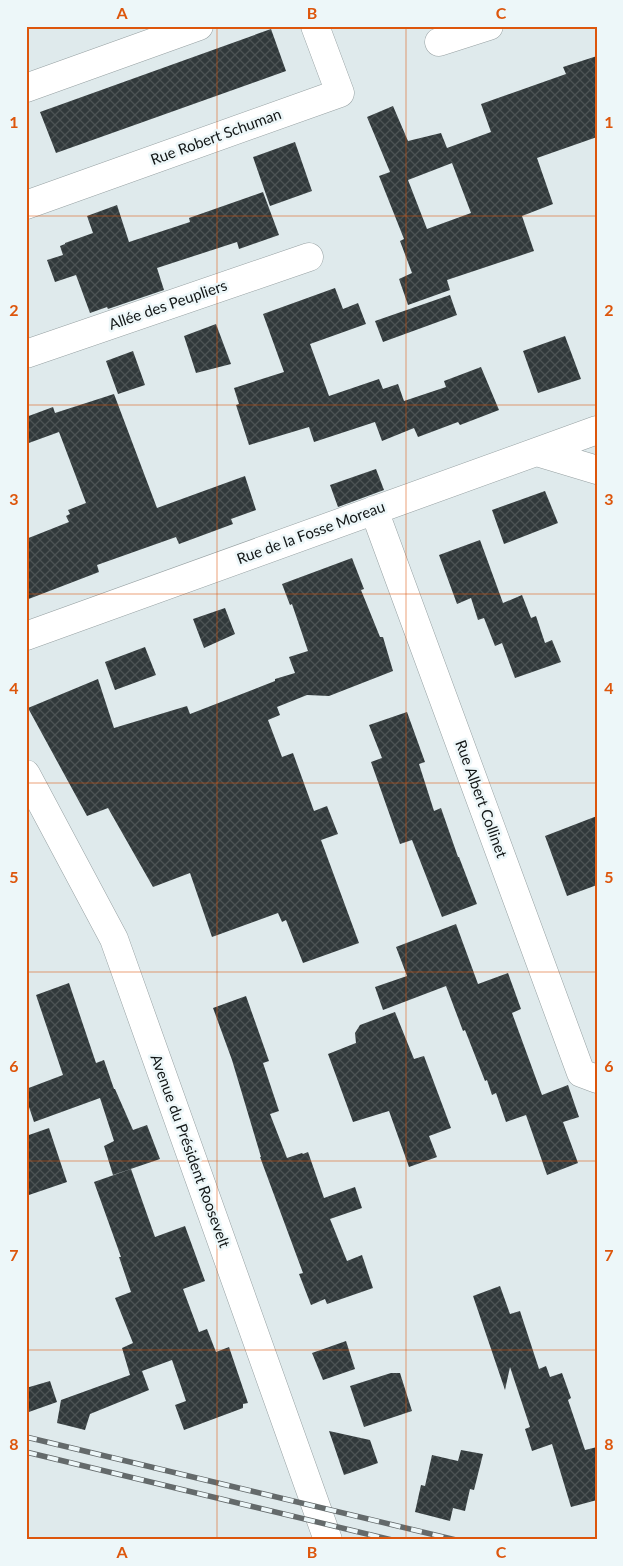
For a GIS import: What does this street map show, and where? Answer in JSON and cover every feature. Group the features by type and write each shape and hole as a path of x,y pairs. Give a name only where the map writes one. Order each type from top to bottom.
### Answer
{"street":[{"path":"26,88 199,26"},
{"name":"Rue Robert Schuman","path":"26,205 340,93 315,26"},
{"path":"439,42 489,26"},
{"name":"Allée des Peupliers","path":"26,354 309,257"},
{"name":"Rue de la Fosse Moreau","path":"26,636 597,430"},
{"path":"537,452 597,470"},
{"name":"Rue Albert Collinet","path":"374,510 581,1073 597,1079"},
{"name":"Avenue du Président Roosevelt","path":"26,774 114,939 328,1540"}],"building":[{"path":"271,29 286,71 56,153 40,112"},
{"path":"597,56 597,137 537,158 553,204 522,216 534,251 447,280 450,290 408,305 399,279 412,273 400,241 404,239 379,176 390,172 367,117 393,106 408,141 441,133 447,148 491,132 481,104 566,74 563,67","holes":["452,163 471,213 427,229 408,180"]},
{"path":"295,142 312,191 270,206 253,157"},
{"path":"263,192 279,235 239,249 237,242 157,268 164,290 108,309 107,307 90,313 76,275 55,282 47,260 63,255 60,246 65,243 93,233 87,216 117,205 129,242 190,222 189,218"},
{"path":"335,288 343,309 358,303 366,324 310,344 329,396 379,379 383,389 398,384 404,401 446,387 444,381 481,367 499,410 460,425 458,422 418,437 414,428 382,441 375,422 314,442 309,427 249,445 236,405 239,404 234,388 284,372 263,314"},
{"path":"450,295 457,315 383,342 375,321"},
{"path":"216,324 231,364 196,373 184,336"},
{"path":"565,336 581,379 538,393 523,351"},
{"path":"133,351 145,385 118,394 106,361"},
{"path":"114,394 157,508 245,476 256,510 231,519 233,524 179,544 176,537 97,565 99,572 26,600 26,539 69,522 66,516 70,514 68,510 86,503 59,432 26,444 26,417 53,407 55,413"},
{"path":"376,469 384,490 338,507 330,485"},
{"path":"545,491 558,523 504,544 492,510"},
{"path":"480,540 503,603 522,595 531,618 536,616 545,643 552,640 561,662 515,678 502,643 495,646 484,618 478,620 471,598 457,604 439,555"},
{"path":"352,558 364,589 361,590 380,637 383,637 393,671 329,696 307,695 277,707 280,715 268,720 282,757 293,753 314,811 327,806 338,834 321,840 359,943 303,963 286,920 282,922 278,913 212,937 190,873 153,887 108,808 87,816 28,708 98,679 114,728 187,706 190,714 275,681 275,679 295,673 289,657 308,651 292,604 290,605 282,584"},
{"path":"225,608 235,634 204,648 193,619"},
{"path":"145,647 156,675 115,690 105,662"},
{"path":"407,712 425,762 419,764 434,811 441,808 477,904 442,917 412,840 400,844 371,762 382,758 369,725"},
{"path":"597,816 597,885 567,896 545,836"},
{"path":"456,924 478,984 508,973 521,1009 512,1013 542,1095 568,1085 579,1117 563,1122 578,1163 547,1175 526,1115 506,1122 496,1093 492,1095 487,1080 485,1081 446,986 383,1010 375,987 407,976 396,947"},
{"path":"69,983 96,1063 104,1060 114,1089 133,1130 147,1125 160,1159 113,1175 104,1146 114,1141 100,1098 34,1122 26,1098 26,1089 63,1075 36,995"},
{"path":"246,996 269,1061 263,1063 279,1111 270,1114 287,1158 308,1152 324,1198 355,1187 362,1208 330,1219 347,1261 362,1255 373,1288 327,1304 325,1299 311,1305 299,1274 303,1273 260,1157 232,1060 213,1008"},
{"path":"395,1012 414,1059 424,1056 451,1128 429,1136 437,1157 409,1167 389,1111 353,1122 328,1054 356,1043 355,1033 360,1025"},
{"path":"49,1128 67,1182 26,1196 26,1136"},
{"path":"131,1169 155,1237 185,1226 205,1281 183,1289 199,1332 207,1329 216,1352 229,1347 248,1403 243,1404 243,1408 184,1430 175,1405 186,1401 172,1360 142,1371 149,1390 90,1414 85,1430 57,1423 61,1400 130,1375 122,1348 133,1343 115,1298 131,1292 119,1257 121,1257 94,1182"},
{"path":"500,1286 510,1314 520,1311 539,1369 546,1366 550,1377 562,1373 571,1398 568,1400 585,1450 597,1447 597,1500 571,1507 552,1444 532,1451 525,1429 530,1427 510,1367 505,1390 473,1296"},
{"path":"346,1341 355,1369 323,1380 312,1353"},
{"path":"391,1373 400,1373 412,1411 364,1427 350,1386"},
{"path":"50,1381 57,1402 26,1413 26,1388"},
{"path":"329,1431 370,1440 378,1463 344,1475"},
{"path":"461,1450 483,1454 474,1490 470,1489 465,1511 453,1508 450,1521 415,1512 421,1485 425,1486 432,1455 458,1461"}],"railway":[{"path":"26,1437 456,1540"},
{"path":"26,1452 392,1540"}]}
